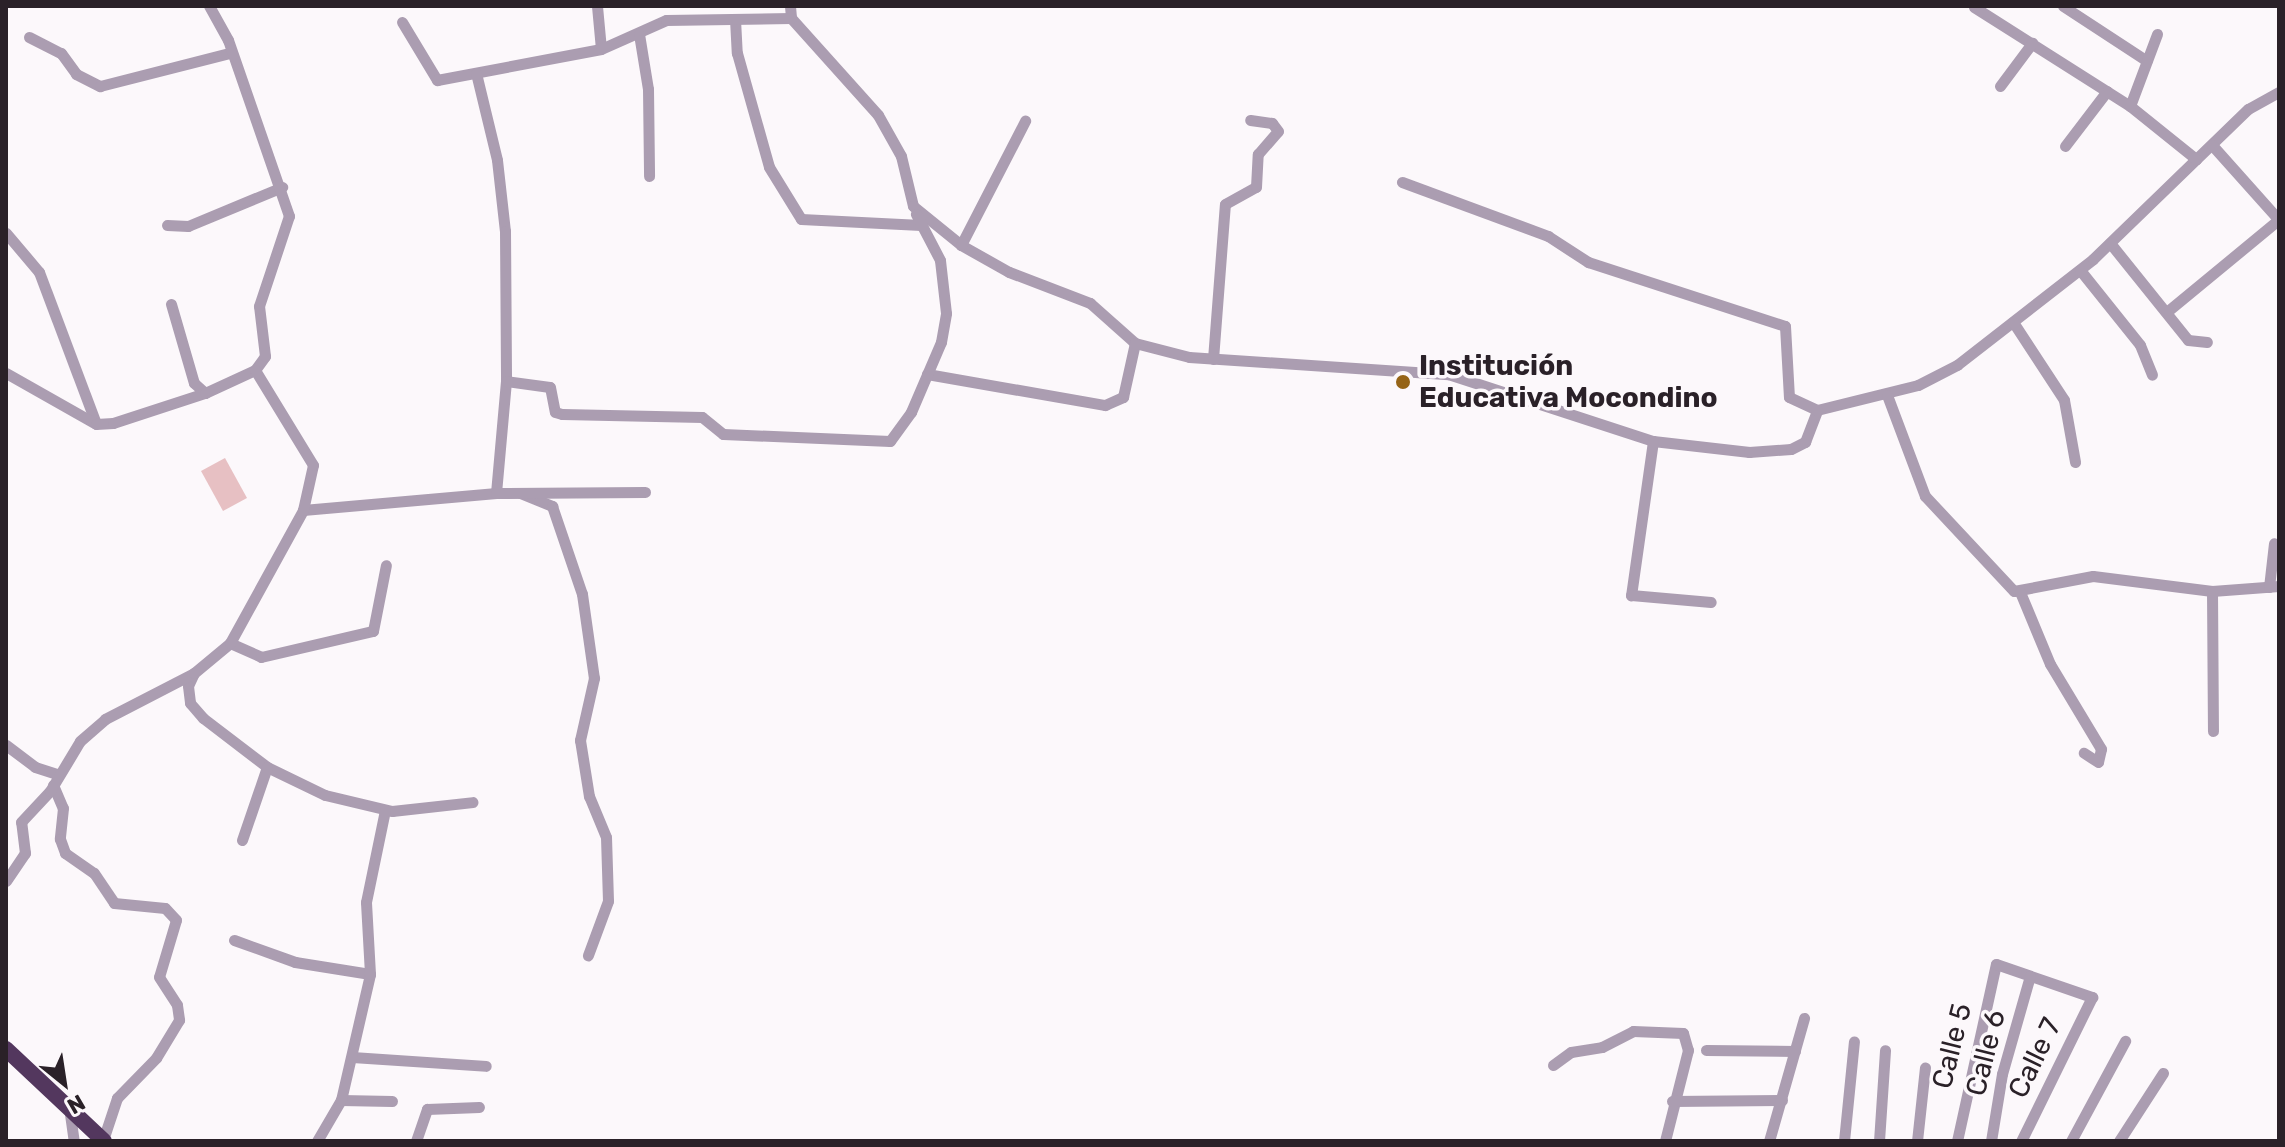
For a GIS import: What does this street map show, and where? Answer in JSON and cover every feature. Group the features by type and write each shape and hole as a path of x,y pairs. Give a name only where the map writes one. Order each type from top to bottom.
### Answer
{"highway":[{"path":"6,1049 69,1103 104,1140"}],"street":[{"path":"6,373 96,424 205,393 255,370 265,356 259,306 272,256 289,229 282,187 209,6"},
{"path":"597,6 601,49"},
{"path":"2063,6 2147,61"},
{"path":"1974,7 2130,106 2196,159"},
{"path":"402,22 437,80 601,49 666,20 735,19 791,12 878,115 901,156 913,206 940,260 946,313 927,374 890,441 723,434 702,417 562,414 555,412 550,387 506,381"},
{"path":"735,19 737,53 769,167 801,219 921,225"},
{"path":"639,34 648,89 649,176"},
{"path":"2130,106 2157,34"},
{"path":"29,37 61,53 76,74 100,86 229,53"},
{"path":"2000,86 2032,43"},
{"path":"476,73 503,192 506,381 496,493"},
{"path":"2065,146 2107,91"},
{"path":"1402,182 1548,236 1588,262 1785,326 1789,397 1817,410 1887,395 1957,365 2080,270 2248,109 2279,92"},
{"path":"1213,359 1225,204 1256,187 1258,154 1278,131 1250,120"},
{"path":"961,245 1025,121"},
{"path":"2169,310 2279,220 2212,145"},
{"path":"167,225 188,226 282,187"},
{"path":"913,206 961,245 1090,303 1135,343 1213,359 1448,374 1653,441 1791,449 1805,442 1817,410"},
{"path":"6,233 39,272 96,424"},
{"path":"2110,243 2169,310 2188,340 2207,342"},
{"path":"2080,270 2140,345 2152,375"},
{"path":"171,304 194,383 205,393"},
{"path":"2013,322 2064,400 2075,462"},
{"path":"927,374 1105,405 1123,397 1135,343"},
{"path":"6,881 25,853 21,822 54,779 105,719 194,673 230,643 303,510 313,465 255,370"},
{"path":"1887,395 1925,496 2004,585 2020,592 2093,576 2212,591 2274,587 2274,543"},
{"path":"1653,441 1631,595 1711,602"},
{"path":"303,510 496,493 645,492"},
{"path":"520,493 552,506 582,594 594,678 580,740 589,796 606,837 608,901 588,955"},
{"path":"230,643 261,657 373,631 386,565"},
{"path":"2212,591 2213,731"},
{"path":"2020,592 2050,664 2101,749 2098,762 2084,753"},
{"path":"194,673 190,703 267,767 325,795 385,810 473,802"},
{"path":"6,745 54,779 63,808 65,853 94,873 114,903 165,908 176,920 159,977 177,1005 179,1020 156,1058 117,1098 104,1140"},
{"path":"242,840 267,767"},
{"path":"317,1141 341,1100 370,974 366,902 385,810"},
{"path":"234,940 295,962 370,974"},
{"name":"Calle 5","path":"1957,1141 1971,1055 1996,964 2030,976"},
{"name":"Calle 7","path":"2021,1141 2092,997 2030,976"},
{"name":"Calle 6","path":"1991,1141 2002,1074 2030,976"},
{"path":"1769,1141 1804,1018"},
{"path":"1553,1065 1571,1052 1602,1047 1633,1031 1678,1031 1687,1037 1688,1050 1672,1101 1665,1141"},
{"path":"1844,1141 1854,1041"},
{"path":"2071,1141 2125,1041"},
{"path":"1706,1050 1795,1051"},
{"path":"1879,1141 1885,1050"},
{"path":"352,1057 486,1066"},
{"path":"1917,1141 1925,1067"},
{"path":"2119,1141 2163,1073"},
{"path":"341,1100 392,1101"},
{"path":"1672,1101 1782,1100"},
{"path":"69,1103 74,1141"},
{"path":"416,1141 427,1109 479,1107"}],"shaded area":[{"path":"225,458 247,498 223,511 201,471"}],"place":[{"name":"Institución Educativa Mocondino","path":"1403,382"}]}
